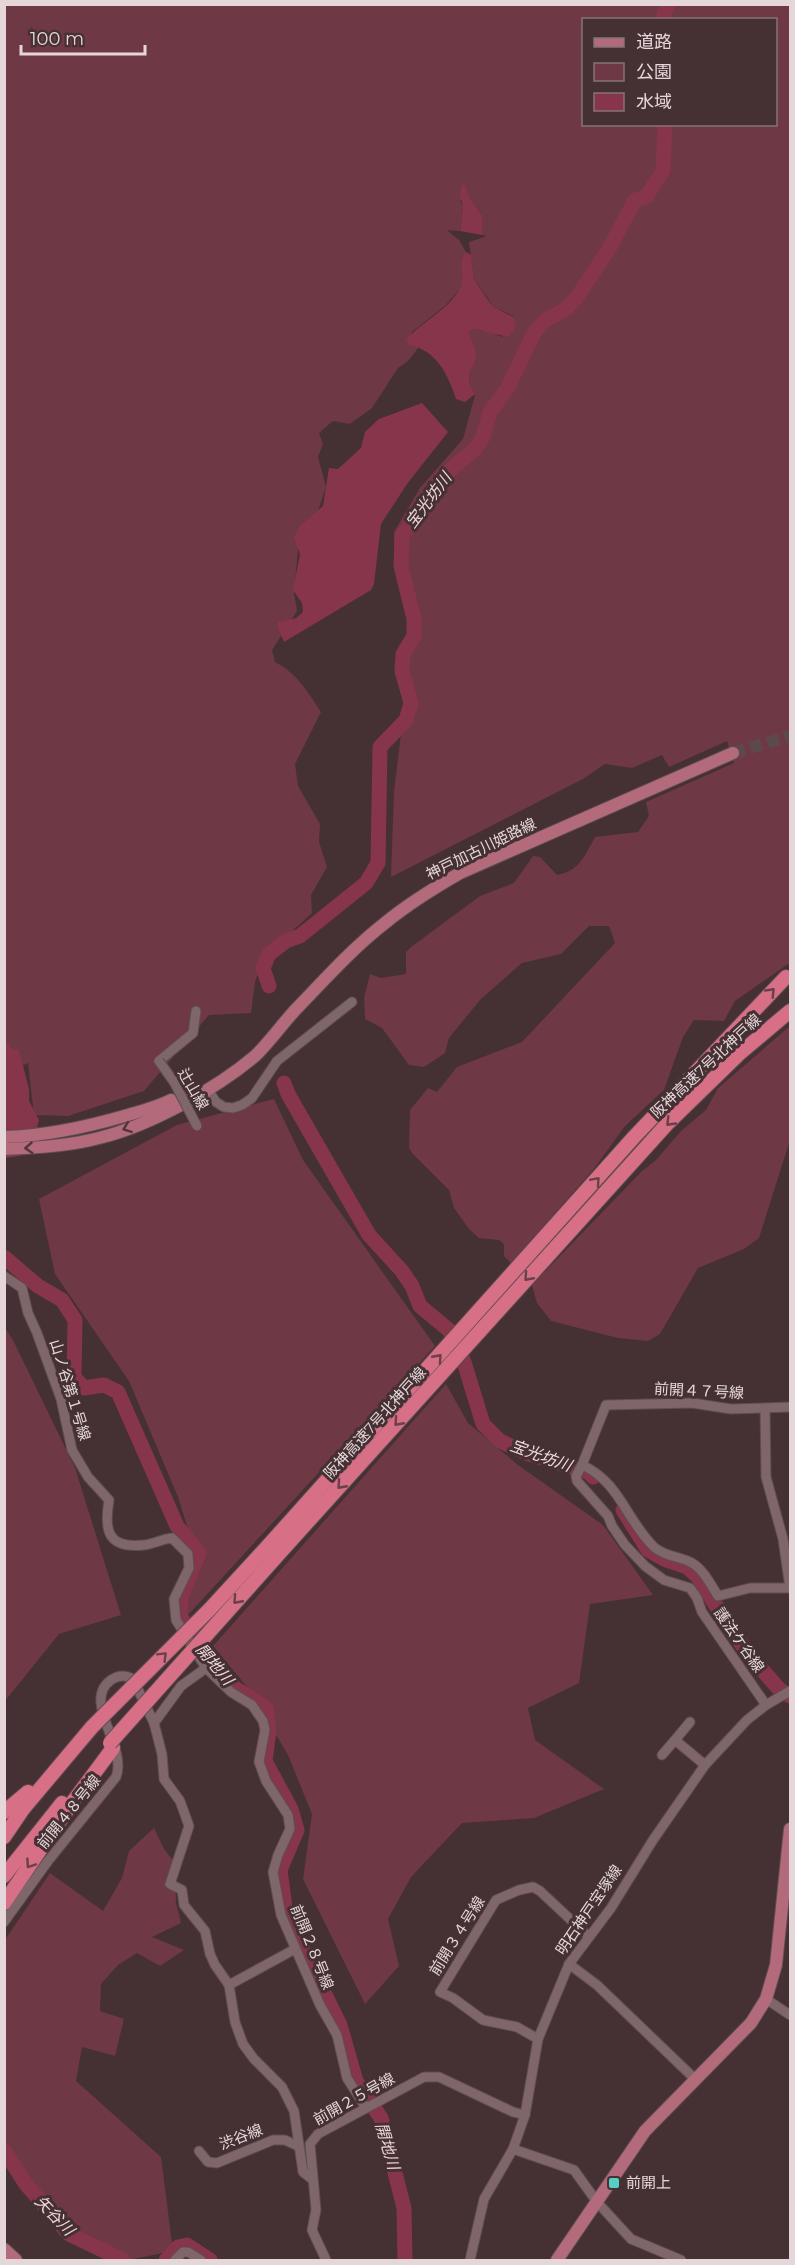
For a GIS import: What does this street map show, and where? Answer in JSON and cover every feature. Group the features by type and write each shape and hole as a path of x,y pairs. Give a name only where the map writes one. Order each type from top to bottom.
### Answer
{"highway":[{"name":"阪神高速7号北神戸線","path":"562,1229 634,1137 786,977"},
{"name":"阪神高速7号北神戸線","path":"111,1746 272,1552 562,1229 739,1054 790,1011"},
{"name":"阪神高速7号北神戸線","path":"4,1837 23,1809 92,1727 272,1552"},
{"path":"4,1876 111,1746"},
{"path":"4,1903 111,1746"},
{"path":"4,1812 56,1769"}],"main road":[{"name":"神戸加古川姫路線","path":"4,1137 99,1138 150,1120 208,1090 255,1055 331,973 383,924 425,893 460,873 733,753"},
{"name":"神戸加古川姫路線","path":"4,1149 33,1148 53,1139 161,1105 206,1082 279,1027"},
{"path":"557,2260 645,2131 751,2023 766,1999 776,1965 790,1829"},
{"path":"4,2249 16,2260"}],"street":[{"path":"208,1090 216,1102 224,1107 233,1108 242,1105 252,1098 277,1061 352,1002"},
{"name":"辻山線","path":"196,1011 193,1033 159,1061 174,1082 197,1126"},
{"name":"山ノ谷第１号線","path":"4,1276 22,1288 28,1313 61,1400 72,1449 88,1477 109,1500 105,1521 107,1530 118,1543"},
{"name":"前開４７号線","path":"790,1407 731,1409 692,1403 606,1405 582,1465 591,1469 616,1490 644,1536 657,1549 694,1564 718,1596 750,1588 790,1588"},
{"path":"765,1409 766,1477 783,1539 790,1588"},
{"name":"護法ケ谷線","path":"582,1465 576,1476 581,1486 608,1516 625,1545 645,1566 664,1580 690,1588 698,1598 702,1612 766,1706"},
{"name":"前開２８号線","path":"118,1543 146,1545 172,1538 188,1554 189,1568 174,1599 176,1620 206,1668 231,1692 252,1705 263,1721 265,1730 259,1762 266,1781 288,1815 290,1829 273,1872 281,1915 320,2005 337,2035 347,2078 366,2108"},
{"path":"206,1668 181,1686 154,1723 162,1754 164,1779 180,1801 189,1826 170,1884 182,1890 184,1905 205,1931 210,1954 229,1985 235,2022 243,2044 254,2059 282,2087 294,2111 303,2172 313,2180"},
{"name":"前開４８号線","path":"4,1922 48,1861 116,1777 119,1768 118,1758 101,1706 100,1696 109,1681 116,1677 126,1676 133,1679 154,1723"},
{"name":"明石神戸宝塚線","path":"470,2260 484,2199 513,2149 525,2115 538,2039 569,1964 611,1908 653,1840 705,1765 747,1720 787,1694"},
{"path":"662,1755 690,1722"},
{"path":"675,1740 705,1765"},
{"name":"前開３４号線","path":"538,2039 517,2027 483,2020 453,1998 440,1992 496,1900 519,1890 533,1887 540,1891 588,1936"},
{"path":"229,1985 295,1949"},
{"path":"569,1964 597,1985 696,2080"},
{"path":"766,1999 790,2015"},
{"name":"前開２５号線","path":"326,2260 312,2230 316,2210 310,2144 318,2134 424,2077 439,2077 513,2112 525,2115"},
{"name":"渋谷線","path":"199,2151 208,2162 217,2163 273,2140 285,2140 298,2146"},
{"path":"513,2149 574,2169 597,2202 631,2240 681,2260"},
{"path":"175,2260 183,2252 188,2252 201,2260"}],"green space":[{"path":"4,5 790,5 790,967 788,964 735,1001 724,1021 694,1020 683,1037 664,1090 625,1126 593,1170 511,1263 504,1256 504,1244 499,1240 479,1238 469,1229 454,1208 449,1190 412,1153 409,1147 410,1110 428,1088 437,1092 457,1067 522,1042 615,943 609,926 589,926 561,954 522,963 480,1000 449,1038 445,1053 424,1067 409,1065 382,1028 365,1019 364,998 370,974 381,978 406,974 406,952 411,947 480,896 514,883 533,856 540,857 557,875 572,870 581,861 595,837 638,832 649,816 646,802 734,763 727,741 669,767 662,755 632,768 605,764 583,779 391,877 394,792 401,734 412,694 407,656 413,617 395,554 394,532 420,488 463,439 475,395 471,387 470,375 476,352 469,333 474,329 502,337 513,316 494,307 474,279 469,242 487,236 482,235 482,215 469,197 460,201 463,207 460,231 447,230 459,240 466,252 462,260 463,279 460,289 445,306 412,332 409,345 419,347 408,361 398,368 372,408 350,424 333,421 319,433 323,444 318,457 326,487 318,511 300,529 294,593 297,611 272,650 275,662 296,677 321,712 295,764 298,786 320,824 319,842 327,867 311,895 312,913 263,958 255,982 251,1013 209,1015 144,1091 68,1116 34,1115 28,1063 5,1073"},
{"path":"790,1026 790,1140 759,1238 744,1249 698,1268 660,1334 648,1341 618,1338 551,1321 537,1303 532,1285 642,1171 656,1160 681,1131 706,1110 718,1088"},
{"path":"274,1099 303,1160 435,1346 188,1615 183,1608 197,1558 178,1497 129,1381 55,1274 39,1199 177,1125"},
{"path":"5,1328 75,1468 121,1615 59,1634 5,1701"},
{"path":"446,1384 468,1423 518,1465 603,1525 653,1595 590,1604 579,1683 528,1708 535,1740 604,1789 534,1818 462,1823 411,1877 388,1919 399,1966 365,2004 303,1879 312,1814 288,1755 248,1688 213,1646"},
{"path":"154,1828 164,1849 175,1863 176,1903 181,1923 152,1937 184,1950 160,1966 137,1953 118,1965 101,1984 100,2011 124,2019 115,2056 82,2047 76,2081 161,2157 173,2251 128,2260 58,2218 5,2154 5,1940 50,1873 103,1911 122,1878 129,1851"}],"water":[{"path":"462,185 465,185 469,197 482,215 482,235 460,231 463,207 460,195"},
{"path":"466,252 471,255 474,279 488,300 494,307 513,317 516,322 514,330 508,337 474,329 469,333 476,352 470,375 471,386 475,394 465,402 456,399 440,364 427,352 409,345 406,340 455,296 462,283 462,260"},
{"path":"422,403 448,432 407,484 381,524 374,584 371,590 284,642 278,622 296,618 303,612 302,603 293,590 300,554 294,538 300,526 323,506 329,468 338,469 361,448 365,432 379,419"},
{"path":"4,1039 13,1049 19,1050 29,1089 29,1101 39,1120 37,1127 41,1131 42,1139 19,1156 5,1158"}],"waterway":[{"name":"宝光坊川","path":"663,18 669,4"},
{"name":"宝光坊川","path":"269,986 263,968 269,954 286,941 300,936 366,883 378,863 380,747 406,720 411,703 402,671 403,654 414,636 414,619 401,566 402,535 419,515 443,476 475,449 483,437 490,412 507,389 534,333 546,320 566,309 577,297 609,249 635,200 646,197 663,171 665,126"},
{"name":"宝光坊川","path":"284,1083 288,1094 369,1235 402,1271 412,1286 420,1306 450,1331 464,1362 483,1424 500,1441 526,1453 588,1472 593,1477"},
{"name":"開地川","path":"4,1257 38,1286 62,1300 75,1320 74,1377 84,1388 104,1385 118,1392 177,1526 199,1553 181,1597 180,1616 205,1655 232,1686 266,1708 269,1731 265,1761 291,1809 297,1830 280,1870 286,1915 340,2025 356,2081 381,2118 404,2208 405,2260"},
{"name":"宝光坊川","path":"623,1510 648,1550 666,1560 687,1567 698,1577 752,1658 779,1689 790,1696"},
{"name":"矢谷川","path":"4,2150 25,2183 69,2234 123,2260"},
{"name":"矢谷川","path":"166,2260 178,2247 187,2245 210,2260"}],"tunnel":[{"path":"733,753 790,736"}],"place":[{"name":"前開上","path":"614,2183"}]}
